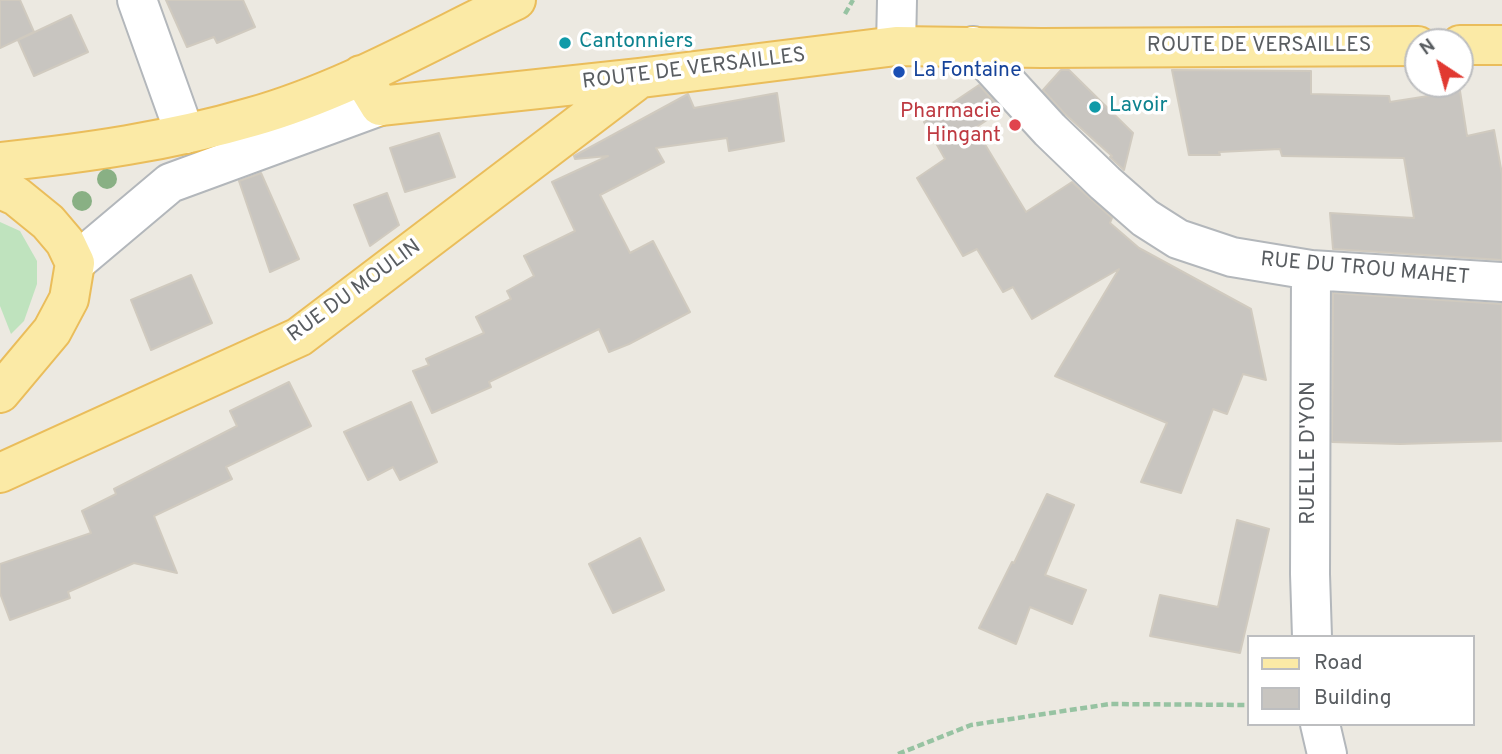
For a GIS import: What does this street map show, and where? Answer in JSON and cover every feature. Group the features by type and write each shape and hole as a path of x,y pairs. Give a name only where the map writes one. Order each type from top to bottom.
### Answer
{"main road":[{"path":"371,90 516,0"},
{"path":"1474,45 1502,45"},
{"name":"ROUTE DE VERSAILLES","path":"0,162 83,153 186,134 371,90 640,78 896,46 1404,46"},
{"name":"RUE DU MOULIN","path":"0,473 299,337 640,78"},
{"path":"0,189 16,196 48,222 65,242 75,263 69,299 52,331 0,393"}],"street":[{"path":"137,0 186,134"},
{"path":"896,46 897,0"},
{"name":"RUE DU TROU MAHET","path":"973,46 1050,130 1145,218 1178,239 1232,257 1311,270 1502,282"},
{"path":"75,263 170,183 371,90"},
{"name":"RUELLE D'YON","path":"1311,270 1312,635"},
{"path":"1320,726 1327,754"}],"path":[{"path":"898,754 971,725 1110,704 1246,705"}],"green space":[{"path":"0,222 20,231 37,261 37,284 24,321 11,334 0,306"}],"building":[{"path":"0,0 20,0 34,32 0,48"},
{"path":"166,0 243,0 255,27 217,43 214,37 187,47"},
{"path":"71,15 88,52 34,76 18,40"},
{"path":"1061,70 1069,70 1133,133 1124,170 1043,90"},
{"path":"1172,70 1311,71 1311,94 1389,96 1390,102 1415,98 1461,98 1467,136 1494,130 1502,174 1502,260 1333,249 1330,213 1414,218 1404,158 1282,156 1280,149 1189,155"},
{"path":"979,85 1002,110 975,128 1026,212 1072,182 1112,218 1110,223 1139,248 1251,309 1266,380 1243,374 1227,414 1213,409 1181,493 1141,482 1167,423 1055,376 1119,269 1032,319 1013,287 1003,292 977,249 963,256 917,178 945,159 924,122"},
{"path":"777,93 784,141 729,151 727,138 656,148 664,162 600,195 630,253 653,241 690,312 609,352 599,329 489,382 491,387 432,413 413,371 429,365 426,359 484,333 476,317 511,299 507,291 534,276 524,256 575,231 552,182 608,156 575,159 574,156 688,94 694,108"},
{"path":"439,133 455,177 405,192 390,148"},
{"path":"261,173 299,259 270,272 239,181"},
{"path":"387,193 399,225 370,246 354,205"},
{"path":"191,275 212,323 151,350 131,300"},
{"path":"1333,293 1502,304 1502,441 1400,444 1332,442"},
{"path":"289,382 311,426 226,467 232,479 154,516 177,573 134,563 68,592 70,598 10,620 0,593 0,564 91,533 82,511 116,494 114,489 237,426 230,411"},
{"path":"411,402 437,462 400,480 393,467 368,480 344,432"},
{"path":"1047,494 1074,505 1045,575 1086,590 1072,624 1030,607 1016,644 979,628"},
{"path":"1237,520 1269,529 1240,653 1150,636 1160,595 1218,607"},
{"path":"640,538 664,590 613,613 589,564"}],"place":[{"name":"Cantonniers","path":"565,43"},
{"name":"La Fontaine","path":"899,72"},
{"name":"Lavoir","path":"1095,107"},
{"name":"Pharmacie Hingant","path":"1015,125"}]}
